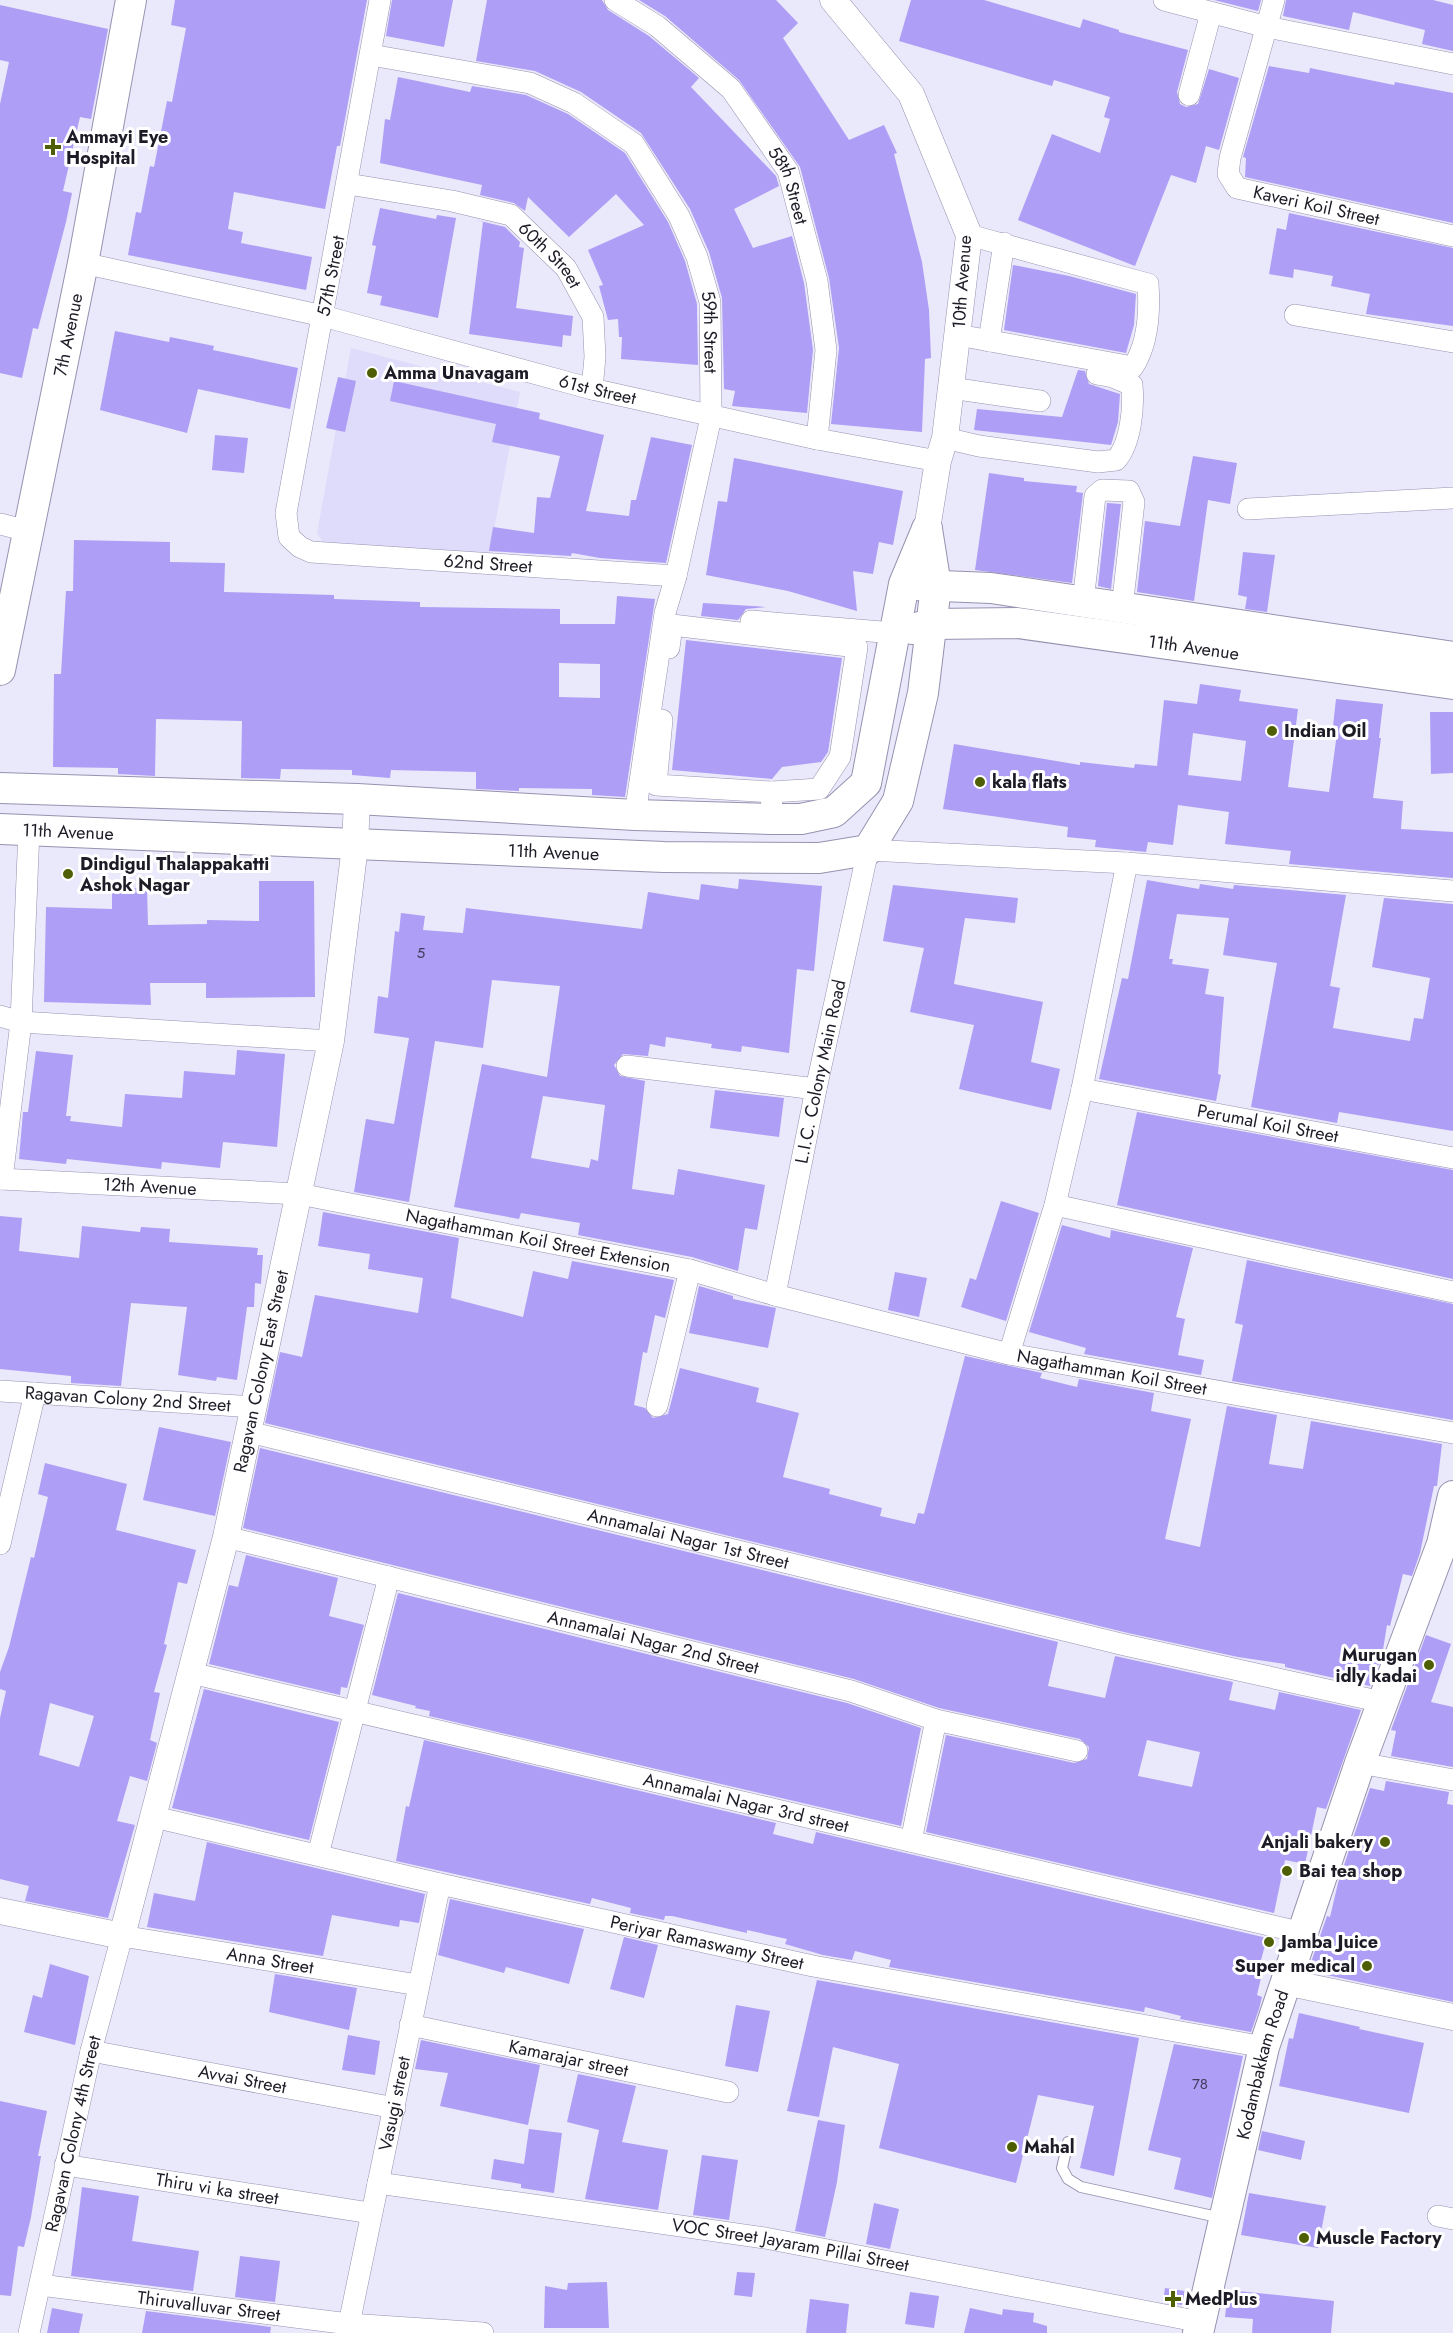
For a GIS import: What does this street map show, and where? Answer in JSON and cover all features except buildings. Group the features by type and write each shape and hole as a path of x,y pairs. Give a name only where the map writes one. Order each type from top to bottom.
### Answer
{"main road":[{"name":"7th Avenue","path":"0,670 14,527 82,263 131,0"},
{"path":"0,788 357,800 635,815 772,805 801,819 834,812 867,783 904,584 927,529"},
{"path":"868,850 898,801 923,693 936,586 927,529"},
{"name":"11th Avenue","path":"904,584 991,588 1123,602 1453,657"},
{"name":"11th Avenue","path":"894,633 931,624 1018,623 1453,684"},
{"name":"11th Avenue","path":"0,829 355,846 676,857 819,858 868,850"},
{"name":"Kodambakkam Road","path":"1200,2328 1264,2047 1382,1702 1448,1545 1453,1496"}],"street":[{"name":"57th Street","path":"300,547 289,537 286,513 380,0"},
{"name":"58th Street","path":"615,0 657,26 731,89 788,171 817,280 826,350 817,439"},
{"name":"10th Avenue","path":"833,0 911,94 969,235 951,388 927,529"},
{"path":"1164,0 1267,27 1453,64"},
{"name":"Kaveri Koil Street","path":"1274,0 1230,158 1228,174 1237,188 1453,236"},
{"path":"1189,95 1211,13"},
{"name":"59th Street","path":"370,55 530,83 574,103 634,144 679,216 696,257 710,302 711,417 676,576 665,613 635,815"},
{"name":"60th Street","path":"348,184 452,201 511,215 566,268 593,317 595,357 592,389"},
{"path":"958,335 1133,367 1143,352 1149,301 1148,284 969,235"},
{"path":"989,341 1004,243"},
{"name":"61st Street","path":"82,263 323,316 592,389 817,439 941,449 979,446 1098,462 1116,460 1124,452 1133,399 1132,385 1113,377 1063,369"},
{"path":"1295,315 1453,342"},
{"path":"951,388 1040,401"},
{"path":"1084,597 1095,496 1102,490 1129,491 1134,502 1123,602"},
{"path":"1248,509 1453,498"},
{"name":"62nd Street","path":"300,547 311,552 676,576"},
{"path":"665,613 894,633"},
{"path":"672,625 856,647 840,757 819,789 772,805 656,784 672,625"},
{"name":"Ragavan Colony East Street","path":"122,1936 226,1537 331,1041 355,846 357,800"},
{"path":"1,1179 21,1022 29,830"},
{"path":"868,850 1127,864 1453,891"},
{"name":"L.I.C. Colony Main Road","path":"775,1295 816,1089 868,850"},
{"path":"1009,1354 1055,1205 1082,1089 1127,864"},
{"path":"0,1016 21,1022 331,1041"},
{"path":"627,1066 816,1089"},
{"name":"Perumal Koil Street","path":"1082,1089 1453,1158"},
{"name":"12th Avenue","path":"1,1179 299,1194"},
{"name":"Nagathamman Koil Street Extension","path":"299,1194 690,1270 775,1295"},
{"path":"1055,1205 1453,1292"},
{"path":"657,1406 690,1270"},
{"name":"Nagathamman Koil Street","path":"775,1295 1009,1354 1453,1433"},
{"name":"Ragavan Colony 2nd Street","path":"0,1391 255,1407"},
{"path":"0,1544 35,1394"},
{"name":"Annamalai Nagar 1st Street","path":"249,1432 1125,1645 1382,1702"},
{"name":"Annamalai Nagar 2nd Street","path":"226,1537 852,1691 936,1720 1077,1751"},
{"path":"318,1855 389,1577"},
{"name":"Annamalai Nagar 3rd street","path":"190,1673 1303,1933"},
{"path":"911,1840 936,1720"},
{"path":"1360,1763 1453,1780"},
{"name":"Periyar Ramaswamy Street","path":"154,1817 440,1884 813,1966 1264,2047"},
{"name":"Vasugi street","path":"349,2324 370,2213 440,1884"},
{"path":"0,1911 122,1936"},
{"name":"Anna Street","path":"122,1936 418,1985"},
{"name":"Ragavan Colony 4th Street","path":"29,2333 91,2051 122,1936"},
{"path":"1286,1982 1453,2017"},
{"name":"Kamarajar street","path":"410,2025 728,2092"},
{"name":"Avvai Street","path":"91,2051 394,2108"},
{"name":"Thiru vi ka street","path":"65,2164 370,2213"},
{"name":"VOC Street Jayaram Pillai Street","path":"378,2183 765,2238 1200,2328"},
{"name":"Thiruvalluvar Street","path":"40,2285 349,2324 408,2330 483,2333"}],"lane":[{"path":"1068,2142 1062,2168 1068,2179 1081,2187 1225,2218"}],"shaded area":[{"path":"351,348 520,392 489,556 325,546 317,533"}],"place":[{"name":"Ammayi Eye Hospital","path":"53,147"},
{"name":"Amma Unavagam","path":"372,373"},
{"name":"Indian Oil","path":"1272,731"},
{"name":"kala flats","path":"980,782"},
{"name":"Dindigul Thalappakatti Ashok Nagar","path":"68,874"},
{"name":"Murugan idly kadai","path":"1429,1665"},
{"name":"Anjali bakery","path":"1385,1842"},
{"name":"Bai tea shop","path":"1287,1871"},
{"name":"Jamba Juice","path":"1269,1942"},
{"name":"Super medical","path":"1367,1966"},
{"name":"Mahal","path":"1012,2147"},
{"name":"Muscle Factory","path":"1304,2238"},
{"name":"MedPlus","path":"1173,2299"}]}
